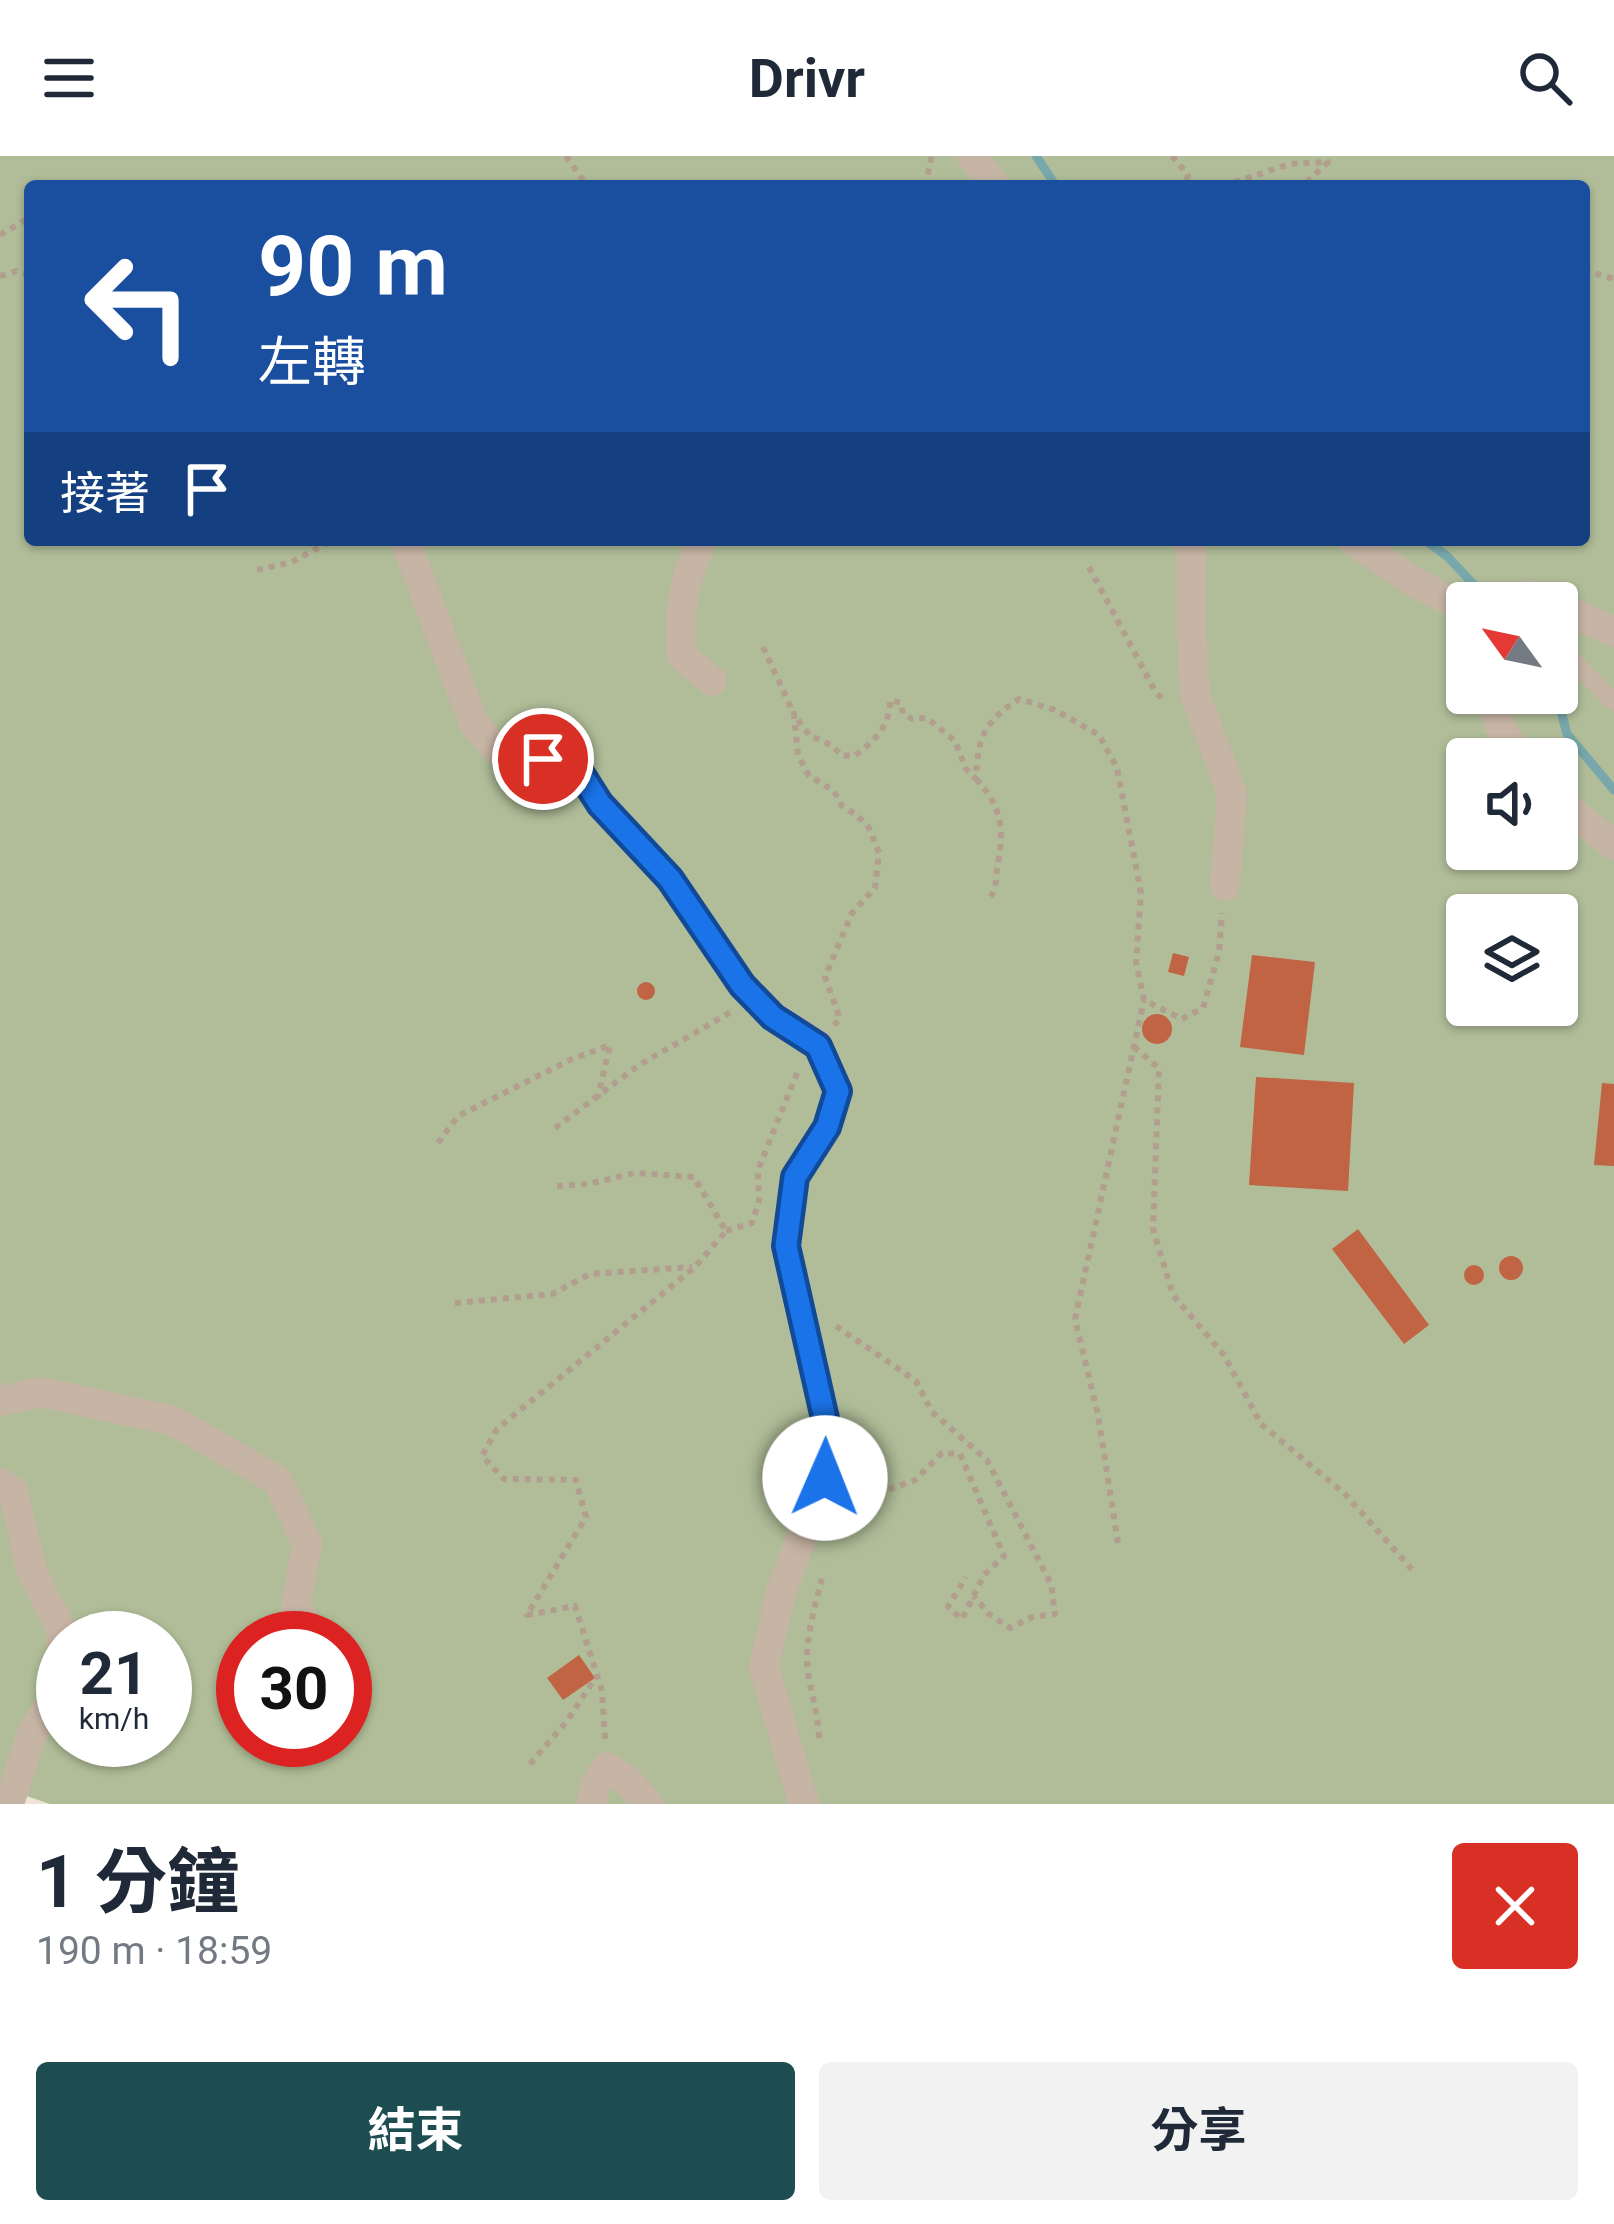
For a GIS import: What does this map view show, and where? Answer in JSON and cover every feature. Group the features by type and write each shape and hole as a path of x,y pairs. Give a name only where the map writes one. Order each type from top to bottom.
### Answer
{"street":[{"path":"972,156 990,180"},
{"path":"407,546 475,724 498,751 579,771 600,804 670,879 754,998 773,1017 818,1046 838,1091 827,1127 795,1177 786,1246 826,1423 825,1478 781,1591 764,1668 804,1804"},
{"path":"699,546 677,622 682,656 712,680"},
{"path":"1189,546 1196,694 1232,794 1225,886"},
{"path":"1361,546 1446,599"},
{"path":"1578,617 1614,632"},
{"path":"1578,817 1614,845"},
{"path":"0,1401 42,1392 173,1421 278,1480 307,1544 298,1611"},
{"path":"0,1483 13,1491 32,1572 61,1629 63,1671 59,1689 32,1734 9,1804"},
{"path":"592,1804 594,1787 607,1767 628,1780 648,1804"}],"lane":[{"path":"1578,666 1614,702"}],"path":[{"path":"1172,156 1188,175 1187,180"},
{"path":"1242,180 1291,164 1328,162 1309,180"},
{"path":"256,570 292,562 322,546"},
{"path":"1090,567 1155,691 1169,706"},
{"path":"763,647 809,735 841,755 854,756 871,744 890,716 890,700 901,703 903,714 927,718 955,741 966,769 987,791 1002,824 998,886 988,902"},
{"path":"976,779 977,755 988,721 1019,699 1055,710 1099,735 1117,768 1141,893 1136,962 1144,1000 1075,1319 1098,1415 1118,1543"},
{"path":"607,1767 602,1691 575,1606 527,1615 586,1517 576,1480 504,1478 482,1456 497,1429 694,1267 726,1232 752,1223 759,1201 758,1170 781,1108 799,1068 840,1018 825,977 852,913 875,888 879,853 857,814 842,806 834,791 809,776 798,755 794,714"},
{"path":"1144,1000 1182,1019 1203,1008 1219,952 1225,886"},
{"path":"555,1128 639,1065 754,998"},
{"path":"438,1143 458,1116 610,1045 598,1097"},
{"path":"1134,1047 1159,1068 1153,1229 1174,1294 1224,1355 1261,1424 1345,1494 1416,1574"},
{"path":"557,1186 635,1173 694,1177 726,1232"},
{"path":"455,1303 551,1294 590,1274 694,1267"},
{"path":"802,1306 916,1381 932,1412 987,1460 1051,1584 1055,1614 1032,1617 1010,1628 974,1596"},
{"path":"833,1534 860,1500 915,1480 942,1453 960,1454 1004,1556 984,1575 962,1619 948,1607 966,1577"},
{"path":"819,1744 818,1708 807,1659 828,1555"},
{"path":"530,1764 595,1678"}],"green space":[{"path":"0,156 1614,156 1614,1804 50,1804 0,1787"}],"building":[{"path":"1173,953 1189,957 1184,976 1168,972"},
{"path":"1252,955 1315,962 1304,1055 1240,1047"},
{"path":"646,982 655,991 646,1000 637,991"},
{"path":"1157,1014 1172,1029 1157,1044 1142,1029"},
{"path":"1256,1077 1354,1083 1348,1191 1249,1185"},
{"path":"1602,1083 1614,1084 1614,1166 1594,1165"},
{"path":"1358,1229 1429,1325 1404,1344 1332,1249"},
{"path":"1511,1256 1523,1268 1511,1280 1499,1268"},
{"path":"1474,1265 1484,1275 1474,1285 1464,1275"},
{"path":"579,1655 595,1678 563,1700 547,1678"}],"waterway":[{"path":"1036,156 1052,180"},
{"path":"1433,546 1471,582"},
{"path":"1562,714 1567,734 1614,790"}],"route":[{"path":"543,759 579,771 600,804 670,879 742,985 773,1017 818,1046 838,1091 827,1127 795,1177 786,1246 826,1423 825,1478"}]}
